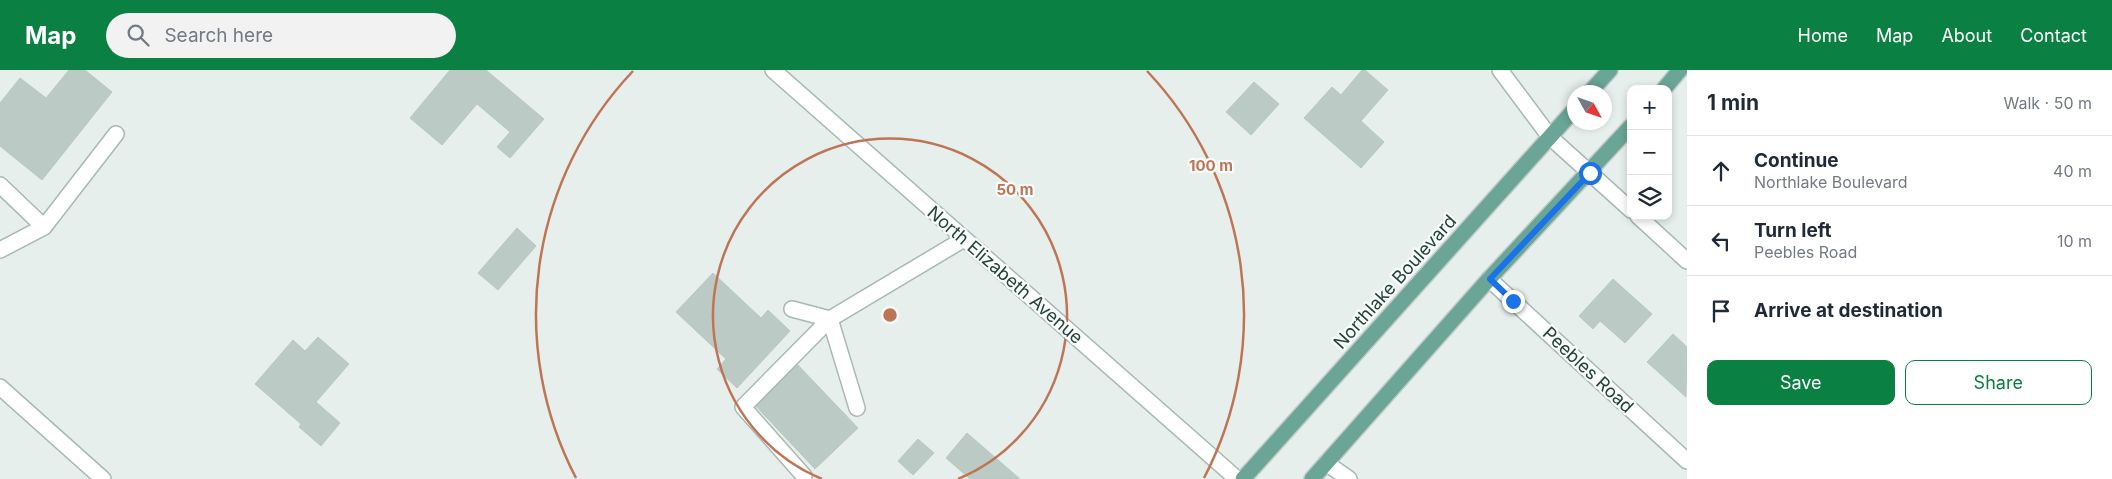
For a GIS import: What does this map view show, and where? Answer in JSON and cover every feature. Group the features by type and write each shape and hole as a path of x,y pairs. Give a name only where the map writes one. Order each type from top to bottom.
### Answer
{"main road":[{"path":"1596,85 1610,70"},
{"path":"1667,85 1680,70"},
{"name":"Northlake Boulevard","path":"1243,479 1567,118"},
{"path":"1312,479 1490,279 1590,173 1628,130"}],"street":[{"name":"North Elizabeth Avenue","path":"773,70 1237,479"},
{"path":"1500,70 1550,137 1627,206"},
{"path":"0,250 44,228 116,134"},
{"path":"0,185 44,228"},
{"path":"1642,220 1687,261"},
{"path":"804,476 743,407 830,319 964,239"},
{"name":"Peebles Road","path":"1490,279 1687,461"},
{"path":"792,309 830,319"},
{"path":"830,319 857,408"},
{"path":"0,387 103,479"},
{"path":"1326,463 1349,479"}],"building":[{"path":"69,70 85,70 112,92 42,180 0,146 0,103 20,78 46,98"},
{"path":"450,70 486,70 544,119 510,158 497,147 510,132 477,104 442,145 410,118"},
{"path":"1362,70 1365,70 1388,90 1361,121 1384,142 1361,168 1304,118 1332,87 1341,95"},
{"path":"1254,82 1279,104 1251,135 1226,112"},
{"path":"517,228 536,246 498,290 478,273"},
{"path":"713,273 761,318 768,310 790,331 737,388 717,369 726,359 676,312"},
{"path":"1613,279 1652,314 1625,343 1600,321 1593,329 1579,316"},
{"path":"1673,334 1687,347 1686,397 1647,362"},
{"path":"318,337 349,364 316,402 340,423 321,446 299,427 301,424 255,384 293,340 305,351"},
{"path":"795,362 858,428 815,469 752,402"},
{"path":"967,433 1020,479 970,479 946,458"},
{"path":"918,439 934,453 913,475 898,461"}],"route":[{"path":"1513,301 1490,279 1590,173"}]}
